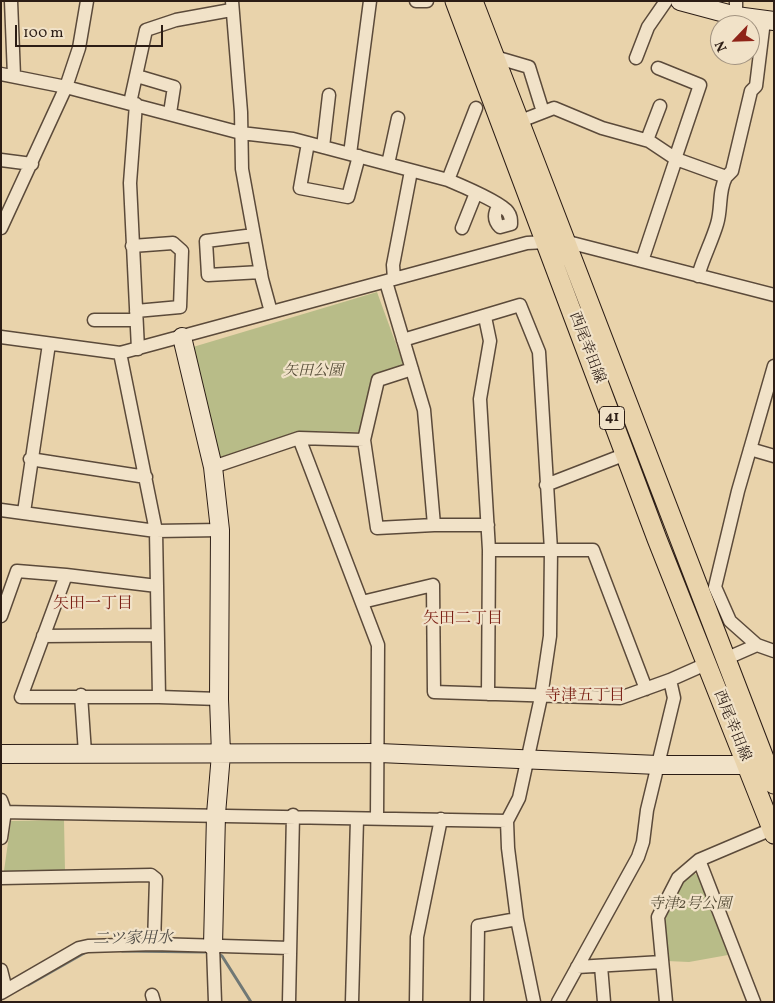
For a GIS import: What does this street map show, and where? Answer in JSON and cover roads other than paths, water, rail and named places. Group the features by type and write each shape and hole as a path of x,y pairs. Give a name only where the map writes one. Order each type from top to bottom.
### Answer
{"main road":[{"name":"西尾幸田線","path":"455,1 770,765 774,784"},
{"name":"西尾幸田線","path":"473,1 518,122 555,241 626,454 706,664 773,832"}],"street":[{"path":"11,1 8,75 66,87 241,133 308,143 388,164 448,180 499,205"},
{"path":"1,228 66,87 78,48 87,1"},
{"path":"308,143 300,188 348,197 370,1"},
{"path":"416,1 427,1"},
{"path":"636,58 648,26 666,1"},
{"path":"680,1 736,9 769,21 756,86 751,92 732,171 726,177 721,188 720,213 717,226 698,276"},
{"path":"138,349 130,182 133,104 146,30 231,6 242,112 242,169 261,272 271,312"},
{"path":"494,57 529,67 543,112"},
{"path":"642,261 700,85 658,68"},
{"path":"137,76 174,87 170,114"},
{"path":"323,147 329,96"},
{"path":"647,140 660,106"},
{"path":"448,180 476,108"},
{"path":"518,122 554,108 602,128 647,140 676,159 726,177"},
{"path":"388,164 398,118"},
{"path":"1,160 32,164"},
{"path":"411,171 390,280 404,340 424,410 434,525"},
{"path":"462,228 476,193"},
{"path":"254,235 206,241 208,275 261,272"},
{"path":"1,337 120,353 526,243 555,241 774,295"},
{"path":"94,320 180,307 182,251 173,244 132,246"},
{"path":"404,340 520,305 539,352 551,550 550,636 541,697 519,798 506,821 518,919 534,1002"},
{"path":"485,317 490,341 480,399 489,550 488,694"},
{"path":"182,337 213,466 220,530 219,698 221,754 216,814 213,946 215,1002"},
{"path":"24,512 30,459 49,344"},
{"path":"120,353 156,531 159,697"},
{"path":"774,366 750,449 715,586 730,621 757,645 774,651"},
{"path":"412,369 378,380 364,440 377,528 488,525"},
{"path":"213,466 299,438 364,440"},
{"path":"299,438 378,645 378,818"},
{"path":"750,449 774,456"},
{"path":"546,485 626,454"},
{"path":"30,459 146,477"},
{"path":"1,510 156,531 220,530"},
{"path":"489,550 593,550 646,689"},
{"path":"1,616 17,571 157,586"},
{"path":"66,575 21,697 81,695 219,698"},
{"path":"362,602 434,585 434,692 541,697 620,698 670,680 706,664"},
{"path":"43,636 157,635"},
{"path":"725,659 757,645"},
{"path":"558,1002 638,857 643,842 646,810 674,698 670,680"},
{"path":"81,695 85,753"},
{"path":"1,754 379,753 658,765 770,765"},
{"path":"1,838 2,808 293,815 357,819 506,821"},
{"path":"289,1002 293,815"},
{"path":"352,1002 357,819"},
{"path":"416,1002 417,937 441,820"},
{"path":"666,1002 658,917 678,878 699,860 773,832"},
{"path":"699,860 754,1002"},
{"path":"1,878 151,875 156,879 154,944"},
{"path":"477,1002 478,926 518,919"},
{"path":"1,970 4,992 84,947 154,944 290,948"},
{"path":"577,967 662,962"},
{"path":"601,966 604,1002"}],"waterway":[{"name":"二ツ家用水","path":"122,951 205,952"},
{"name":"二ツ家用水","path":"28,985 86,952"},
{"name":"二ツ家用水","path":"217,953 222,956 251,1002"}],"district":[{"name":"矢田一丁目","path":"93,605"},
{"name":"矢田二丁目","path":"463,620"},
{"name":"寺津五丁目","path":"585,697"}],"park label":[{"name":"矢田公園","path":"313,372"},
{"name":"寺津2号公園","path":"690,905"}]}
